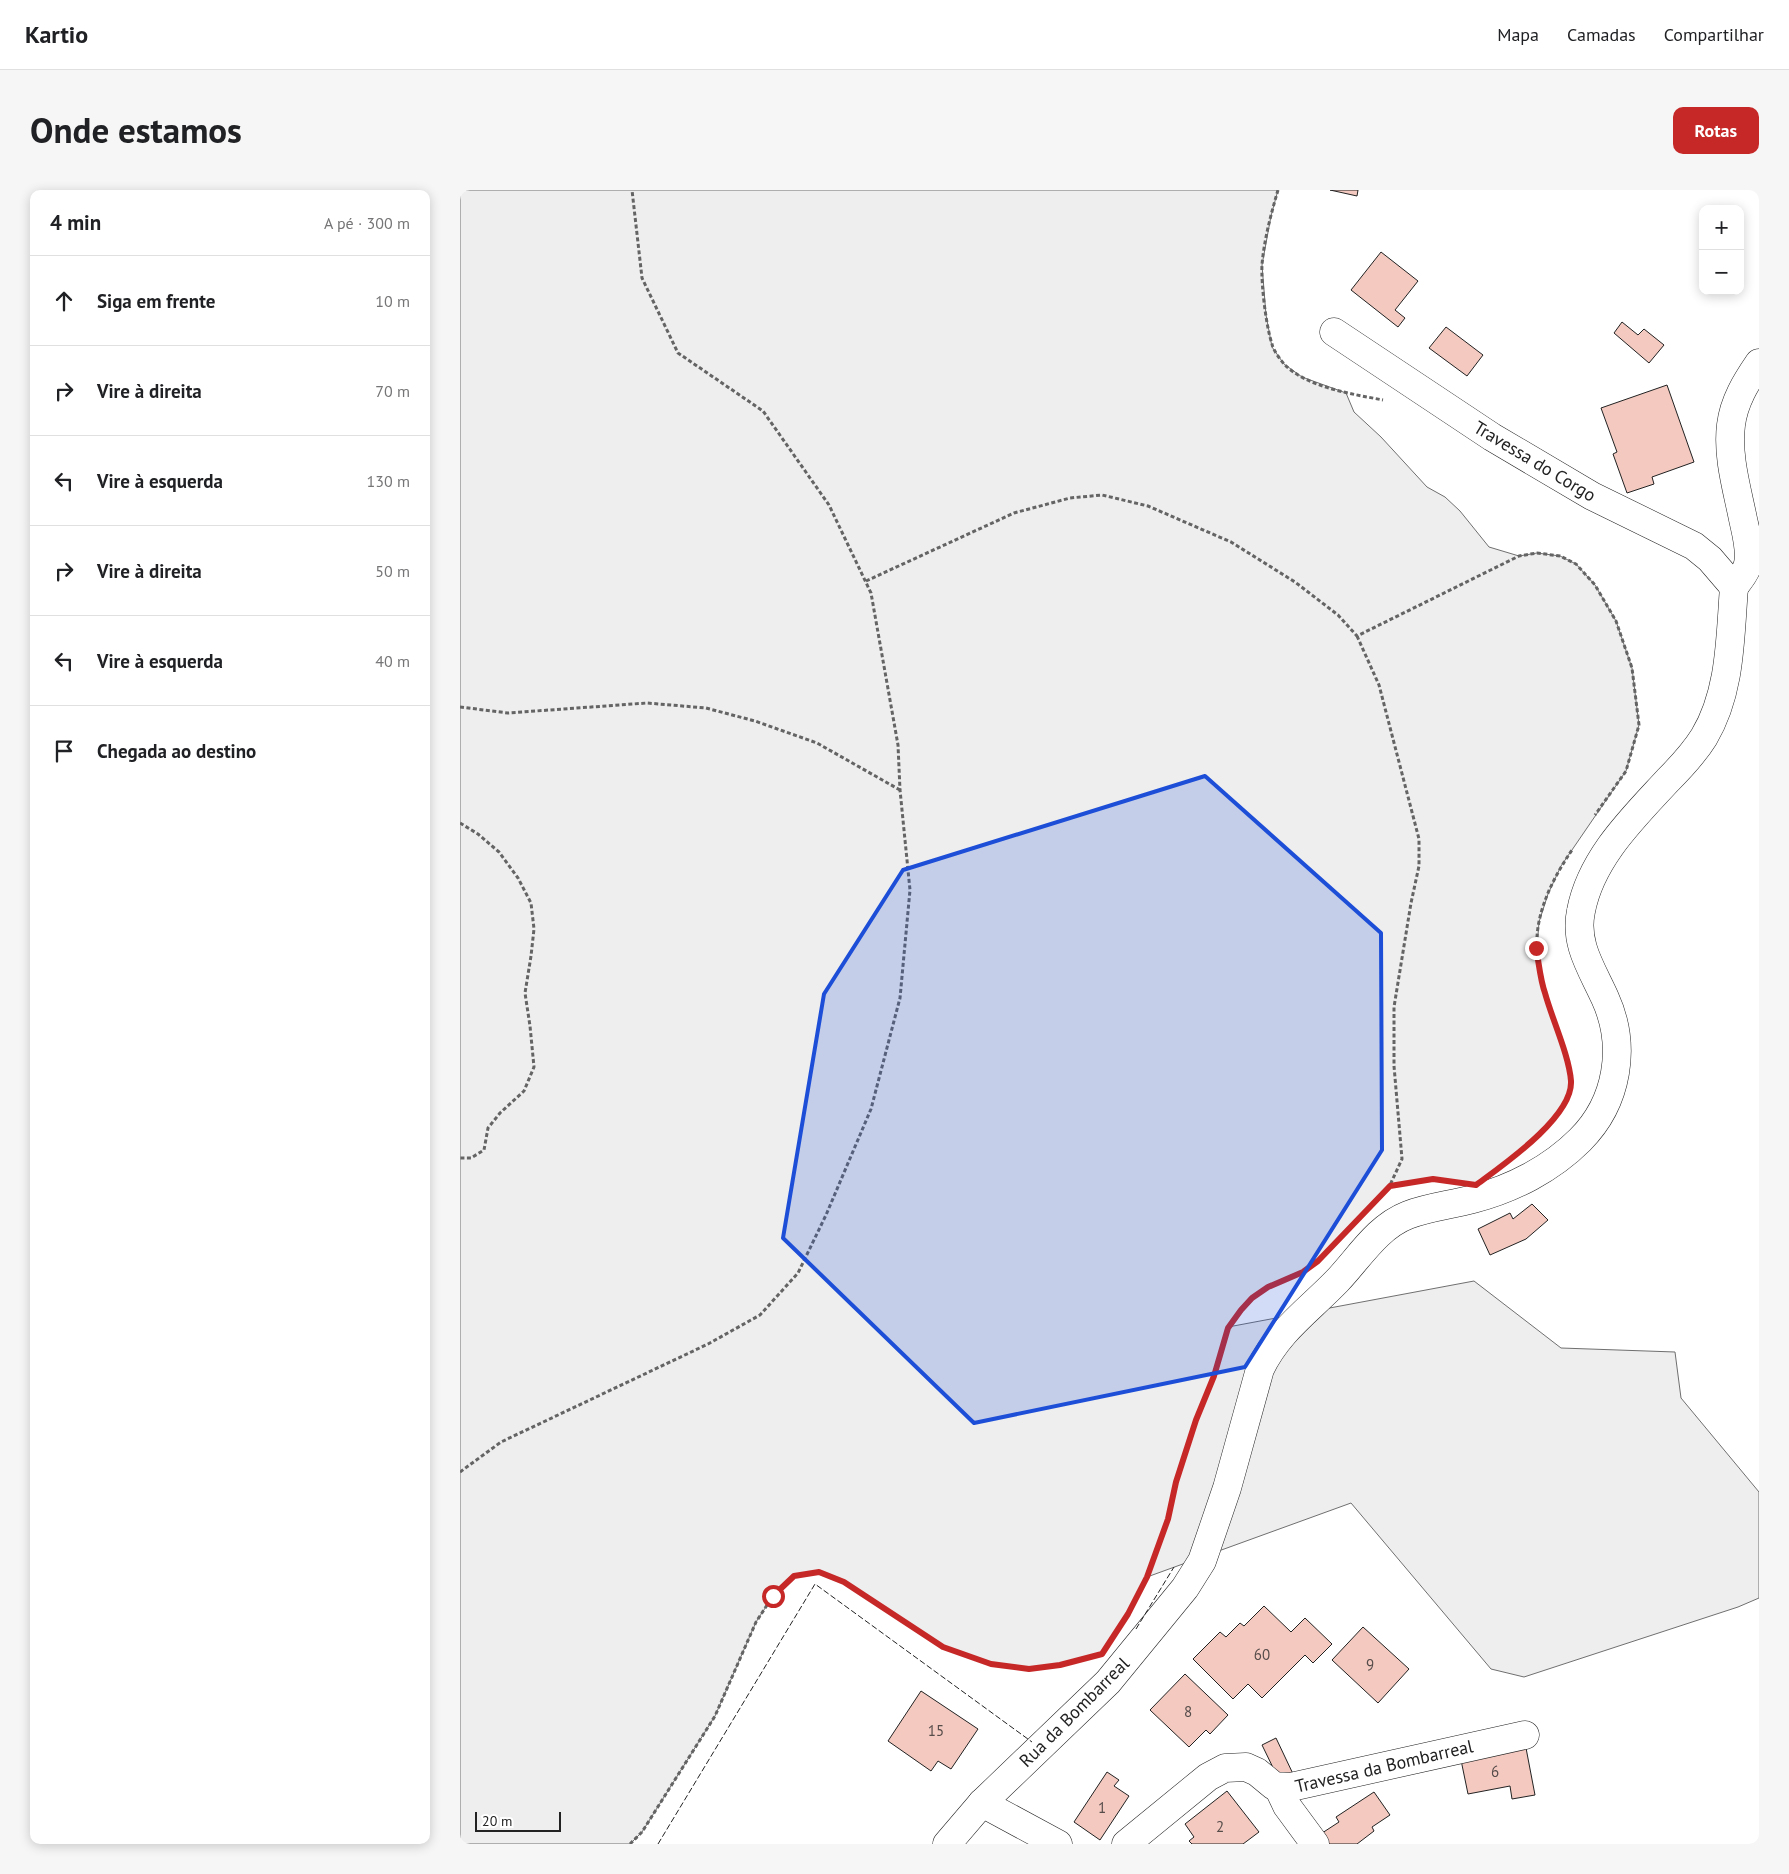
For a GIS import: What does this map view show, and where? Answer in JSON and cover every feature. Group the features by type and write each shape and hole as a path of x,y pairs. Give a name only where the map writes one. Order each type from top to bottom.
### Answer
{"street":[{"name":"Travessa do Corgo","path":"1334,332 1492,438 1592,496 1694,546 1710,559 1734,587"},
{"path":"1734,587 1746,570 1748,555 1747,538 1733,468 1731,426 1738,398 1745,383 1759,363"},
{"name":"Rua da Bombarreal","path":"947,1844 982,1803 1092,1699 1159,1621 1194,1575 1202,1560 1217,1519 1260,1369 1278,1338 1334,1284 1377,1236 1395,1222 1419,1212 1486,1195 1526,1178 1553,1162 1579,1141 1603,1110 1609,1099 1616,1072 1616,1032 1610,1010 1582,946 1579,926 1582,903 1590,879 1604,856 1636,816 1698,746 1716,715 1723,690 1728,660 1734,587"},
{"name":"Travessa da Bombarreal","path":"1126,1844 1208,1777 1225,1768 1239,1766 1252,1769 1271,1785 1278,1788 1291,1787 1525,1734"},
{"path":"1278,1788 1290,1810 1316,1844"},
{"path":"982,1803 1058,1844"}],"path":[{"path":"460,1472 501,1442 708,1344 760,1315 798,1273 826,1215 871,1109 900,998 910,890 900,790 898,745 871,593 829,505 763,411 678,353 642,278 632,190"},
{"path":"866,582 1014,513 1070,498 1102,495 1148,506 1231,542 1295,582 1338,615 1357,636 1380,685 1419,839 1419,866 1394,1007 1394,1066 1402,1159 1390,1186 1376,1200"},
{"path":"1357,636 1518,556 1536,553 1560,556 1576,564 1595,585 1616,620 1632,668 1639,725 1626,771 1594,818"},
{"path":"460,707 508,713 647,704 706,708 755,721 817,743 900,790"},
{"path":"460,823 478,834 499,852 518,878 531,903 534,929 525,993 534,1067 524,1092 500,1113 488,1128 484,1150 471,1158 460,1158"},
{"path":"1528,1144 1555,1117 1567,1099 1571,1082 1565,1056 1544,990 1536,948 1539,922 1548,894 1561,866 1578,842"},
{"path":"1390,1186 1416,1182"},
{"path":"1132,1606 1147,1577 1168,1519 1176,1482 1196,1420 1214,1376 1228,1328 1252,1298 1268,1287 1303,1272 1310,1266"},
{"path":"630,1844 642,1832 715,1716 756,1622 773,1596 794,1576 819,1572 844,1582 943,1647 991,1664 1029,1669 1060,1665 1094,1656"}],"highlighted area":[{"path":"1205,776 1381,933 1382,1150 1245,1367 974,1423 783,1238 824,994 903,870"}],"shaded area":[{"path":"460,190 1278,190 1262,265 1266,315 1272,347 1284,364 1302,377 1346,393 1354,412 1381,437 1427,487 1445,497 1460,511 1489,547 1519,556 1537,553 1560,556 1576,564 1595,585 1616,621 1632,668 1639,725 1626,771 1561,866 1548,894 1539,922 1537,948 1544,990 1571,1081 1567,1099 1555,1117 1521,1151 1476,1185 1433,1179 1390,1186 1318,1261 1303,1272 1268,1287 1252,1298 1228,1327 1474,1281 1561,1348 1675,1352 1681,1398 1759,1492 1759,1598 1738,1607 1524,1677 1491,1669 1351,1503 1147,1577 1128,1614 1102,1653 1060,1665 1029,1669 991,1664 943,1647 844,1582 819,1572 794,1576 773,1596 756,1622 715,1716 642,1832 630,1844 460,1844"}],"building":[{"path":"1330,190 1358,190 1357,196"},
{"path":"1381,252 1418,281 1395,310 1405,318 1398,327 1351,290"},
{"path":"1622,322 1638,335 1644,329 1664,345 1649,363 1614,333"},
{"path":"1446,327 1483,355 1467,376 1429,348"},
{"path":"1667,385 1694,462 1652,477 1654,484 1627,493 1613,454 1617,452 1601,408"},
{"path":"1532,1204 1548,1220 1526,1239 1490,1255 1478,1229 1510,1213 1513,1219"},
{"path":"1264,1606 1291,1632 1305,1618 1332,1644 1313,1663 1305,1655 1262,1698 1248,1684 1233,1699 1193,1659 1220,1632 1226,1637 1240,1623 1244,1626"},
{"path":"1363,1627 1409,1669 1378,1703 1332,1660"},
{"path":"1185,1674 1228,1715 1210,1734 1206,1730 1189,1747 1150,1710"},
{"path":"921,1691 978,1729 951,1769 938,1761 931,1771 888,1741"},
{"path":"1276,1738 1294,1776 1280,1782 1262,1745"},
{"path":"1526,1748 1535,1795 1512,1799 1510,1786 1468,1794 1461,1760"},
{"path":"1107,1772 1119,1780 1114,1786 1129,1796 1100,1840 1074,1822"},
{"path":"1227,1791 1259,1832 1243,1844 1192,1844 1189,1841 1194,1837 1185,1824"},
{"path":"1374,1792 1390,1815 1372,1827 1374,1831 1357,1844 1321,1844 1316,1837 1339,1822 1336,1817"}],"fence":[{"path":"1136,1629 1174,1567"},
{"path":"658,1844 815,1584 1032,1742"}],"route":[{"path":"773,1596 794,1576 819,1572 844,1582 943,1647 991,1664 1029,1669 1060,1665 1102,1654 1128,1614 1147,1577 1168,1519 1176,1482 1196,1420 1214,1376 1228,1328 1241,1310 1252,1298 1268,1287 1303,1272 1318,1261 1390,1186 1433,1179 1476,1185 1521,1151 1555,1117 1567,1099 1571,1082 1565,1056 1544,990 1536,948"}]}
